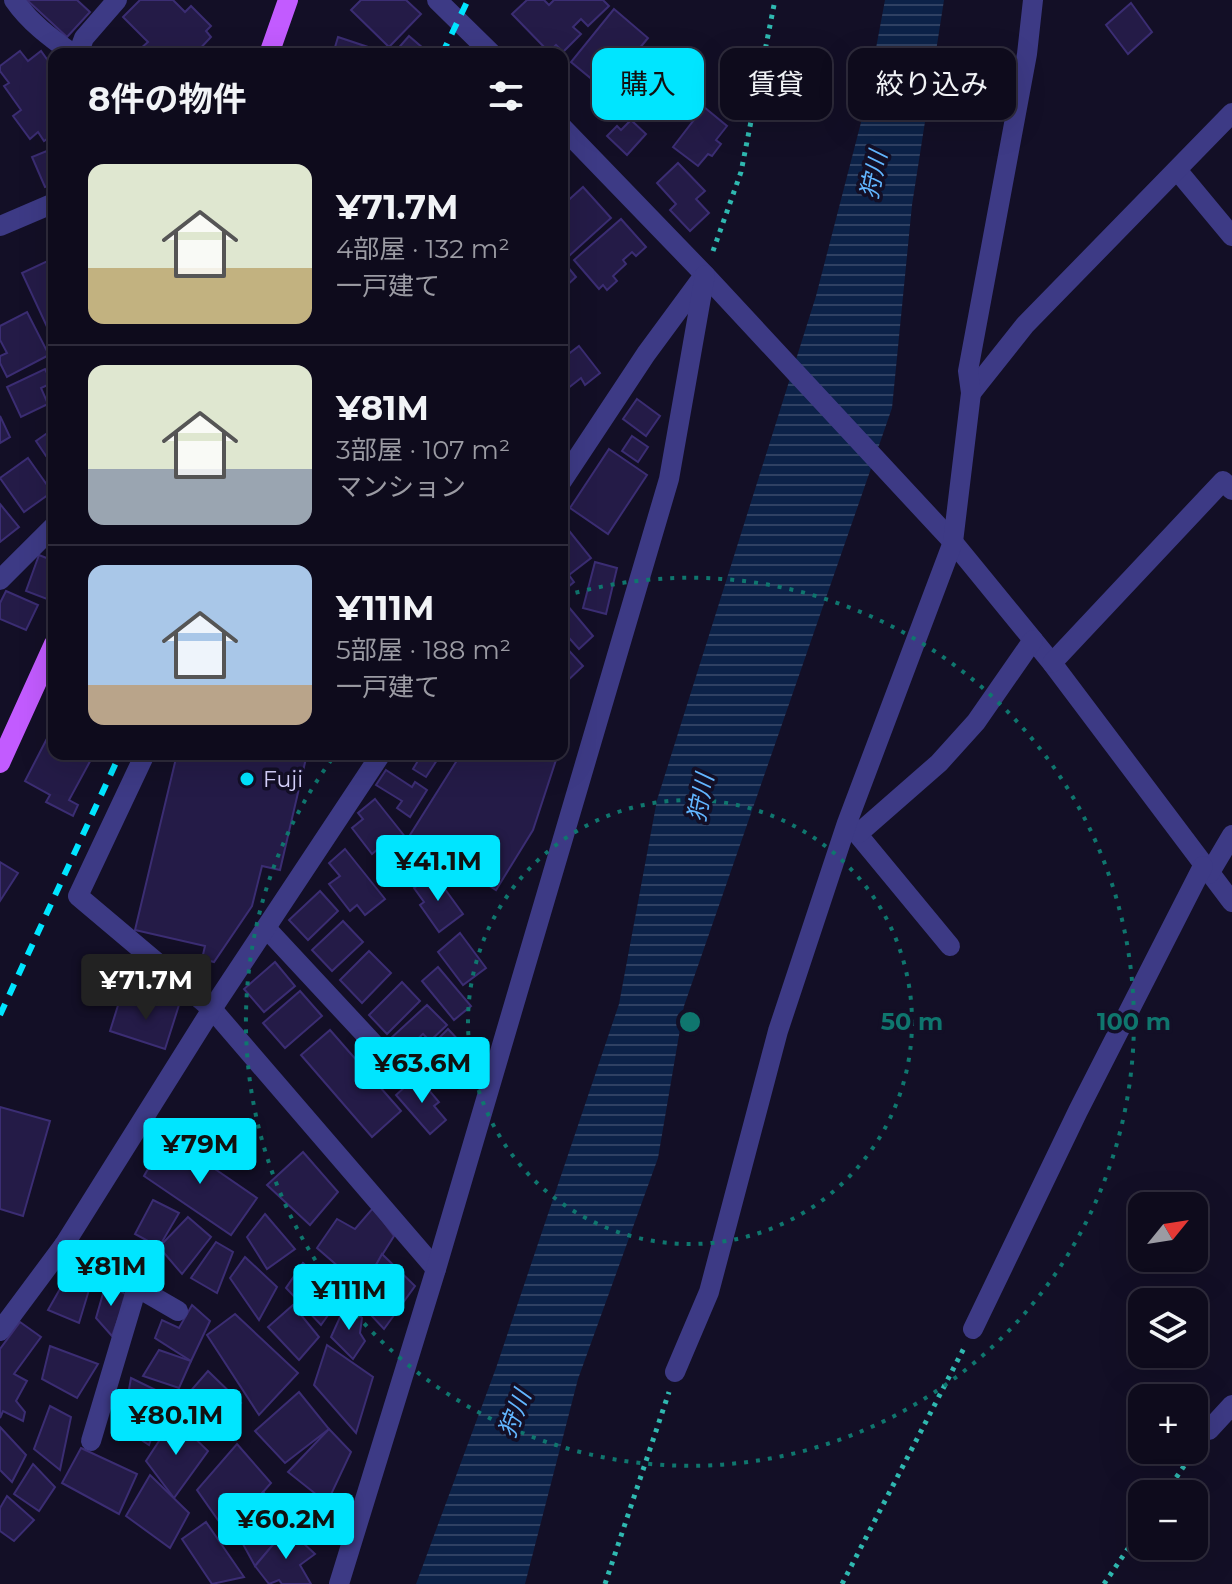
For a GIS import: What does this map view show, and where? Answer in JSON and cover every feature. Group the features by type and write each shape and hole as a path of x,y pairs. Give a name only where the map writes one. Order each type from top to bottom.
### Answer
{"main road":[{"path":"271,48 288,0"},
{"path":"1,759 48,657"}],"street":[{"path":"14,0 40,30 66,48"},
{"path":"78,48 117,0"},
{"path":"437,0 480,48"},
{"path":"675,1372 709,1292 778,1031 953,542 971,393 968,371 1027,54 1033,0"},
{"path":"971,393 1025,325 1232,113"},
{"path":"568,133 705,275 953,542 1052,663 1232,902"},
{"path":"1177,170 1232,236"},
{"path":"0,226 48,206"},
{"path":"568,472 646,354 705,275"},
{"path":"339,1584 436,1269 669,479 705,275"},
{"path":"1052,663 1223,481 1232,490"},
{"path":"0,580 48,532"},
{"path":"853,828 939,763 976,722 1033,640"},
{"path":"142,760 78,896 212,1009 436,1269"},
{"path":"0,1331 64,1245 212,1009 377,760"},
{"path":"853,828 950,946"},
{"path":"973,1329 1078,1111 1206,870 1232,835"},
{"path":"266,928 373,1043"},
{"path":"64,1245 178,1311"},
{"path":"91,1441 137,1287"},
{"path":"1209,1430 1232,1405"}],"path":[{"path":"705,275 741,172 775,0"},
{"path":"842,1584 973,1329"},
{"path":"605,1584 675,1372"},
{"path":"1175,1480 1209,1430"},
{"path":"1104,1584 1128,1549"}],"water":[{"path":"885,0 944,0 937,48 876,48"},
{"name":"狩川","path":"862,120 925,120 912,205 892,408 684,1006 658,1158 578,1379 525,1584 416,1584 496,1368 619,1004 657,800 816,296"}],"building":[{"path":"27,0 77,0 90,12 67,37"},
{"path":"140,0 173,0 185,12 191,6 211,26 206,31 211,37 201,48 141,48 148,42 123,17"},
{"path":"361,0 406,0 421,14 389,47 351,10"},
{"path":"527,0 544,0 549,5 554,0 603,0 609,6 588,26 581,19 573,27 581,34 567,48 556,45 545,48 512,14"},
{"path":"1131,3 1152,32 1128,54 1106,25"},
{"path":"614,9 648,38 640,48 592,48 592,79 571,62"},
{"path":"409,36 423,48 398,48"},
{"path":"338,37 368,47 368,48 335,48"},
{"path":"20,51 28,61 41,51 48,61 48,138 44,141 38,132 30,139 13,116 21,110 4,86 9,83 0,66"},
{"path":"704,107 727,126 716,140 721,144 712,156 708,154 698,166 673,147 694,120 704,120"},
{"path":"631,120 646,134 627,155 607,136 617,126 621,130"},
{"path":"48,150 48,186 45,187 32,157"},
{"path":"678,163 705,191 696,199 709,213 690,231 670,210 676,204 657,183"},
{"path":"583,187 611,218 569,256 568,255 568,201"},
{"path":"621,219 646,247 636,256 632,252 623,260 626,264 613,276 617,281 607,290 603,285 599,289 574,260"},
{"path":"48,261 48,329 22,273"},
{"path":"568,267 576,277 568,284"},
{"path":"27,312 48,356 7,377 0,363 0,356 7,353 0,340 0,326"},
{"path":"579,346 600,373 585,385 581,378 568,388 568,354"},
{"path":"45,369 48,385 41,388 48,404 21,417 7,387"},
{"path":"637,399 660,416 646,436 623,419"},
{"path":"0,416 10,437 0,443"},
{"path":"48,433 48,455 46,456 36,441"},
{"path":"632,436 648,447 638,462 622,451"},
{"path":"609,449 647,475 608,534 570,508"},
{"path":"28,458 48,486 48,495 24,512 0,478"},
{"path":"0,504 19,527 0,542"},
{"path":"568,529 591,558 569,575 574,582 568,587"},
{"path":"39,555 48,559 47,599 26,591"},
{"path":"595,562 617,568 606,614 583,608"},
{"path":"6,591 38,605 26,630 0,619 0,603"},
{"path":"568,606 593,636 579,649 568,637"},
{"path":"568,650 583,666 568,680"},
{"path":"48,737 48,760 91,760 69,800 78,805 73,816 46,802 50,795 25,781"},
{"path":"176,760 306,760 280,870 262,866 252,906 214,962 202,959 205,946 135,930"},
{"path":"418,760 437,760 426,777 413,769"},
{"path":"457,760 556,760 533,830 496,890 410,835"},
{"path":"386,770 412,787 415,782 427,790 410,817 397,808 402,801 376,785"},
{"path":"375,799 422,858 403,873 396,864 393,867 378,849 372,854 352,828 363,819 358,813"},
{"path":"345,849 385,899 365,915 357,905 350,911 329,884 340,876 329,863"},
{"path":"0,862 18,873 0,901"},
{"path":"434,874 463,914 439,932 420,905 424,902 414,888"},
{"path":"320,891 338,911 308,940 289,920"},
{"path":"343,921 363,942 332,971 312,950"},
{"path":"460,933 486,968 463,985 438,952"},
{"path":"369,951 391,973 362,1003 340,980"},
{"path":"275,962 295,986 264,1012 244,989"},
{"path":"438,967 471,1006 454,1020 422,981"},
{"path":"402,982 420,1001 387,1034 369,1015"},
{"path":"300,991 322,1016 285,1048 263,1023"},
{"path":"154,997 179,1005 165,1049 110,1031 120,999 150,1009"},
{"path":"427,1005 447,1025 430,1041 423,1034 408,1048 418,1059 401,1074 378,1050"},
{"path":"448,1029 475,1058 455,1078 436,1058 441,1053 433,1044"},
{"path":"330,1030 401,1111 372,1137 301,1055"},
{"path":"417,1076 439,1102 434,1106 446,1120 430,1134 396,1095"},
{"path":"0,1107 50,1121 23,1216 0,1209"},
{"path":"167,1136 257,1198 231,1235 144,1176"},
{"path":"303,1152 338,1192 310,1225 267,1185"},
{"path":"153,1200 179,1213 159,1247 135,1234"},
{"path":"373,1208 394,1236 362,1287 317,1248 337,1219 355,1229"},
{"path":"265,1214 295,1249 267,1269 247,1237"},
{"path":"188,1217 211,1237 182,1274 159,1247"},
{"path":"216,1242 233,1252 217,1293 191,1278"},
{"path":"382,1254 415,1286 384,1329 357,1300"},
{"path":"245,1257 277,1287 259,1320 230,1278"},
{"path":"303,1263 341,1297 321,1325 286,1288"},
{"path":"73,1266 92,1280 79,1323 48,1310"},
{"path":"106,1283 127,1295 112,1336 96,1318"},
{"path":"346,1304 362,1318 360,1333 365,1341 353,1359 331,1337"},
{"path":"192,1305 210,1321 191,1361 155,1338 162,1320 179,1328"},
{"path":"293,1305 319,1337 299,1360 268,1327"},
{"path":"235,1314 298,1373 259,1415 207,1335"},
{"path":"20,1322 41,1337 14,1374 27,1381 16,1401 25,1412 23,1421 3,1411 0,1418 0,1349"},
{"path":"327,1345 373,1377 356,1433 314,1385"},
{"path":"50,1346 98,1364 77,1398 42,1379"},
{"path":"159,1350 191,1361 179,1388 143,1376"},
{"path":"208,1371 241,1403 205,1436 181,1402"},
{"path":"131,1378 166,1395 149,1445 114,1422 127,1401"},
{"path":"299,1392 329,1429 285,1463 255,1431"},
{"path":"50,1406 71,1417 60,1470 34,1449"},
{"path":"174,1418 208,1451 174,1498 146,1461"},
{"path":"0,1427 26,1455 12,1482 0,1470"},
{"path":"329,1429 351,1452 327,1503 288,1472"},
{"path":"237,1444 271,1483 227,1533 197,1490"},
{"path":"81,1448 137,1474 119,1514 62,1483"},
{"path":"33,1464 55,1487 39,1511 14,1494"},
{"path":"150,1475 189,1513 170,1548 126,1516"},
{"path":"263,1492 292,1522 255,1566 233,1526"},
{"path":"7,1496 34,1520 14,1541 0,1531 0,1508"},
{"path":"206,1522 244,1577 212,1584 182,1539"},
{"path":"287,1528 315,1554 300,1565 311,1584 282,1584 279,1580 269,1584 255,1566"}],"railway":[{"path":"445,48 468,0"},
{"path":"0,1015 117,760"}],"place":[{"name":"Fuji","path":"247,779"}]}
